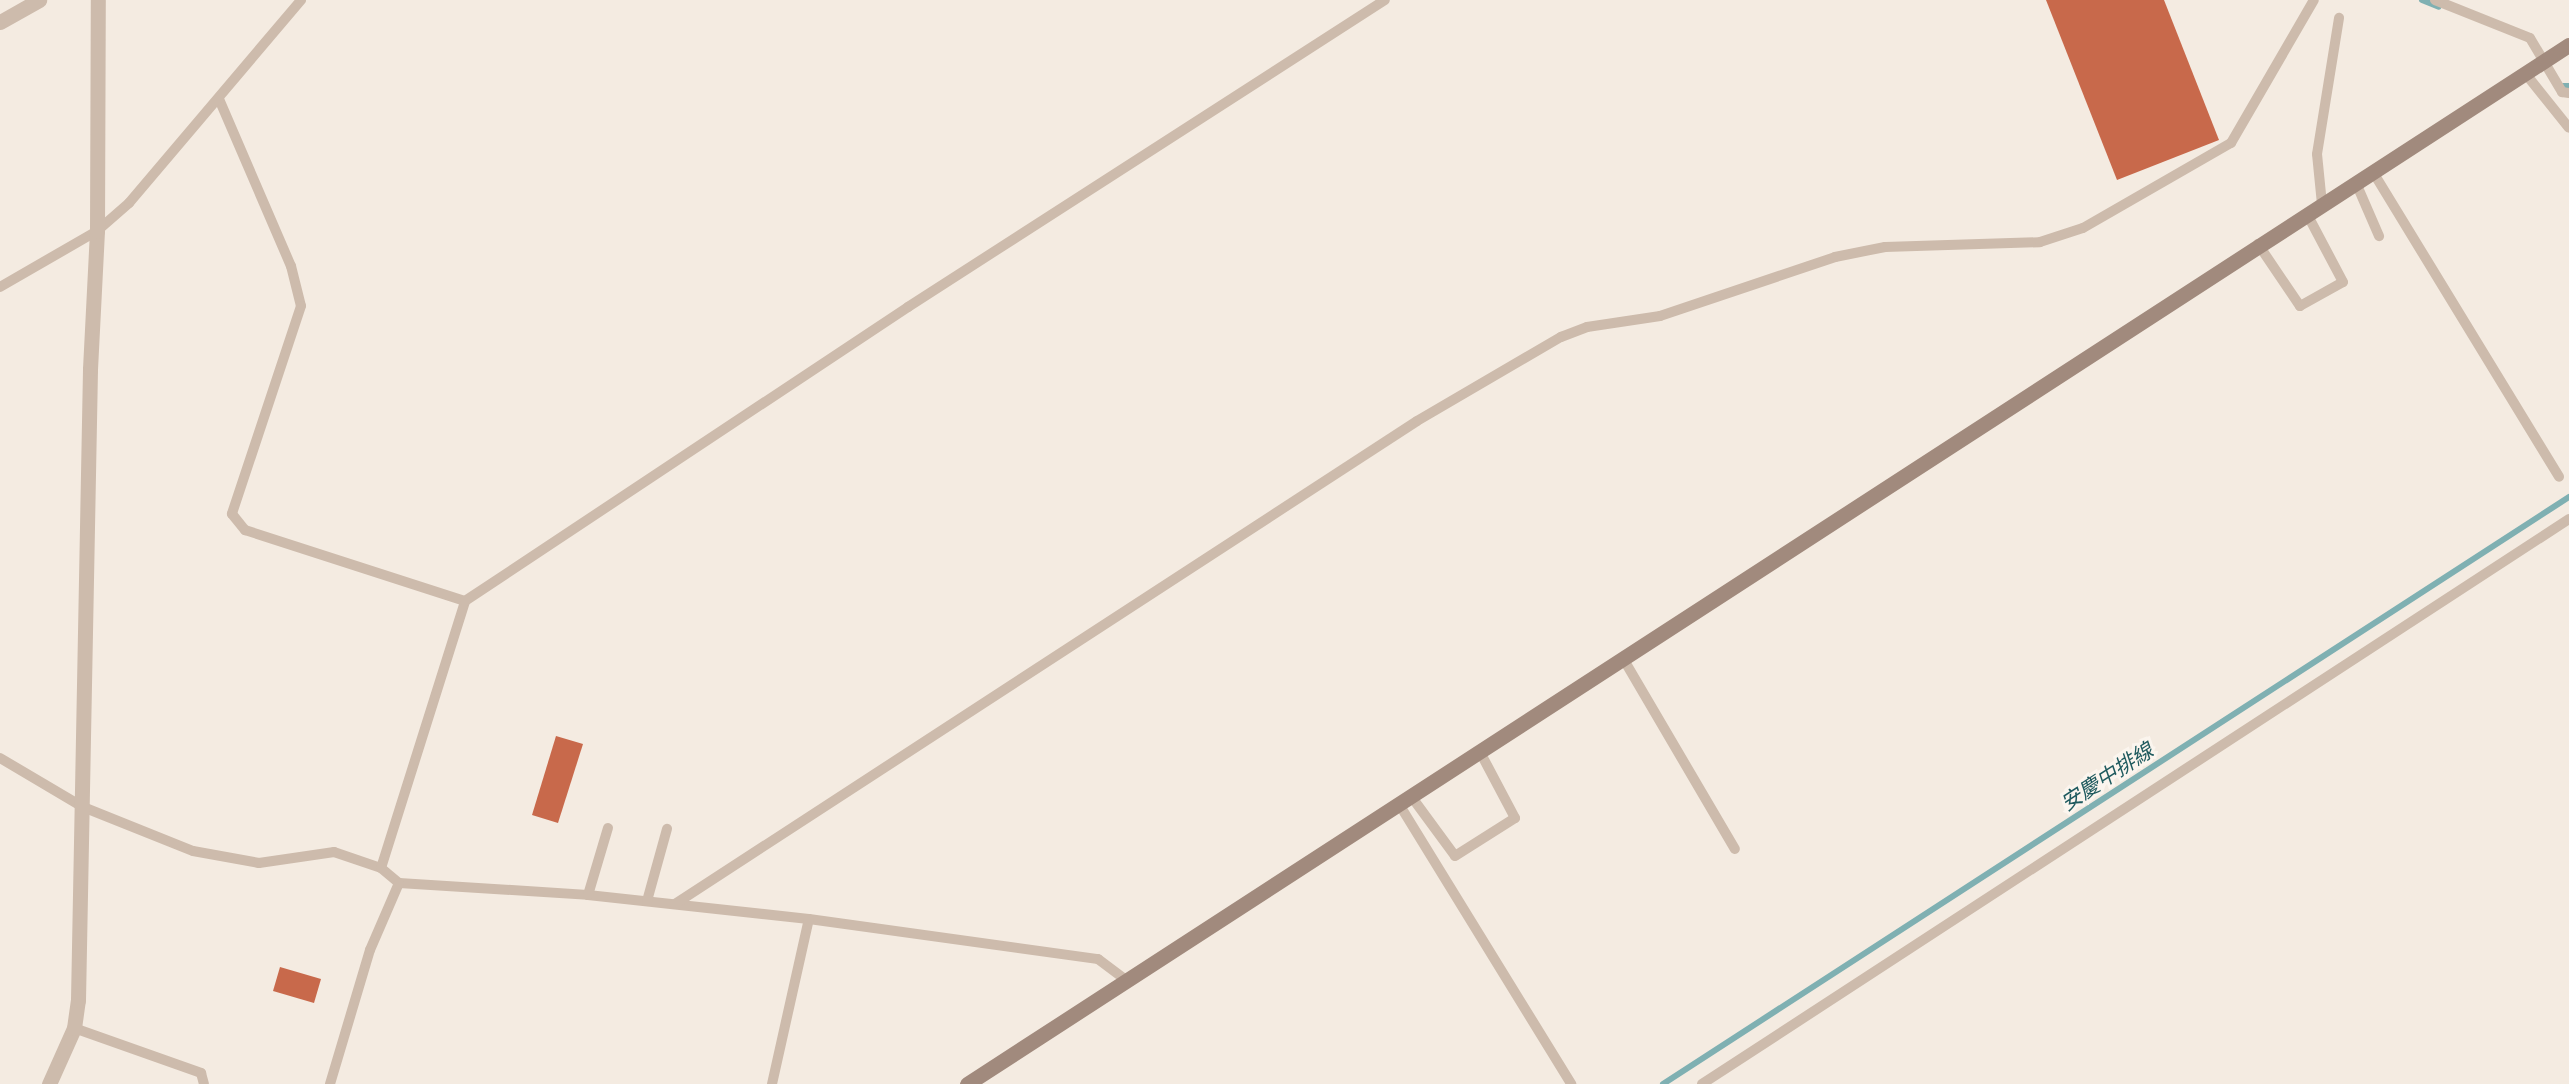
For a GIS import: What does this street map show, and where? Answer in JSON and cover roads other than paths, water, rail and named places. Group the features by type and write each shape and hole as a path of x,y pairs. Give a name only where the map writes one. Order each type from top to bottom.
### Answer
{"main road":[{"path":"968,1084 1624,660 2258,244 2569,45"}],"street":[{"path":"0,22 39,0"},
{"path":"49,1084 74,1028 78,1000 90,369 97,231 98,0"}],"lane":[{"path":"0,287 97,231 129,203 301,0"},
{"path":"381,868 465,601 908,308 1384,0"},
{"path":"675,904 1329,477 1561,337 1587,327 1660,316 1835,257 1885,247 2040,242 2083,228 2231,143 2314,0"},
{"path":"2435,0 2530,38 2542,62 2562,92 2569,93"},
{"path":"2322,204 2317,154 2340,18"},
{"path":"2525,73 2569,128"},
{"path":"219,99 291,266 301,306 232,514 245,530 465,601"},
{"path":"2373,172 2559,477"},
{"path":"2356,183 2379,236"},
{"path":"2258,244 2300,306 2343,282 2307,214"},
{"path":"1702,1084 2569,519"},
{"path":"1624,660 1735,849"},
{"path":"1405,800 1455,856 1465,850 1515,818 1480,752"},
{"path":"0,758 83,807 193,851 259,863 334,852 381,868 399,883 588,895 809,919 1098,959 1126,980"},
{"path":"1405,800 1571,1084"},
{"path":"588,895 608,828"},
{"path":"647,901 667,829"},
{"path":"330,1084 370,950 399,883"},
{"path":"772,1084 809,919"},
{"path":"74,1028 201,1073 204,1084"}],"waterway":[{"path":"2422,0 2439,7"},
{"path":"2559,86 2569,86"},
{"name":"安慶中排線","path":"1663,1084 2569,497"}]}
